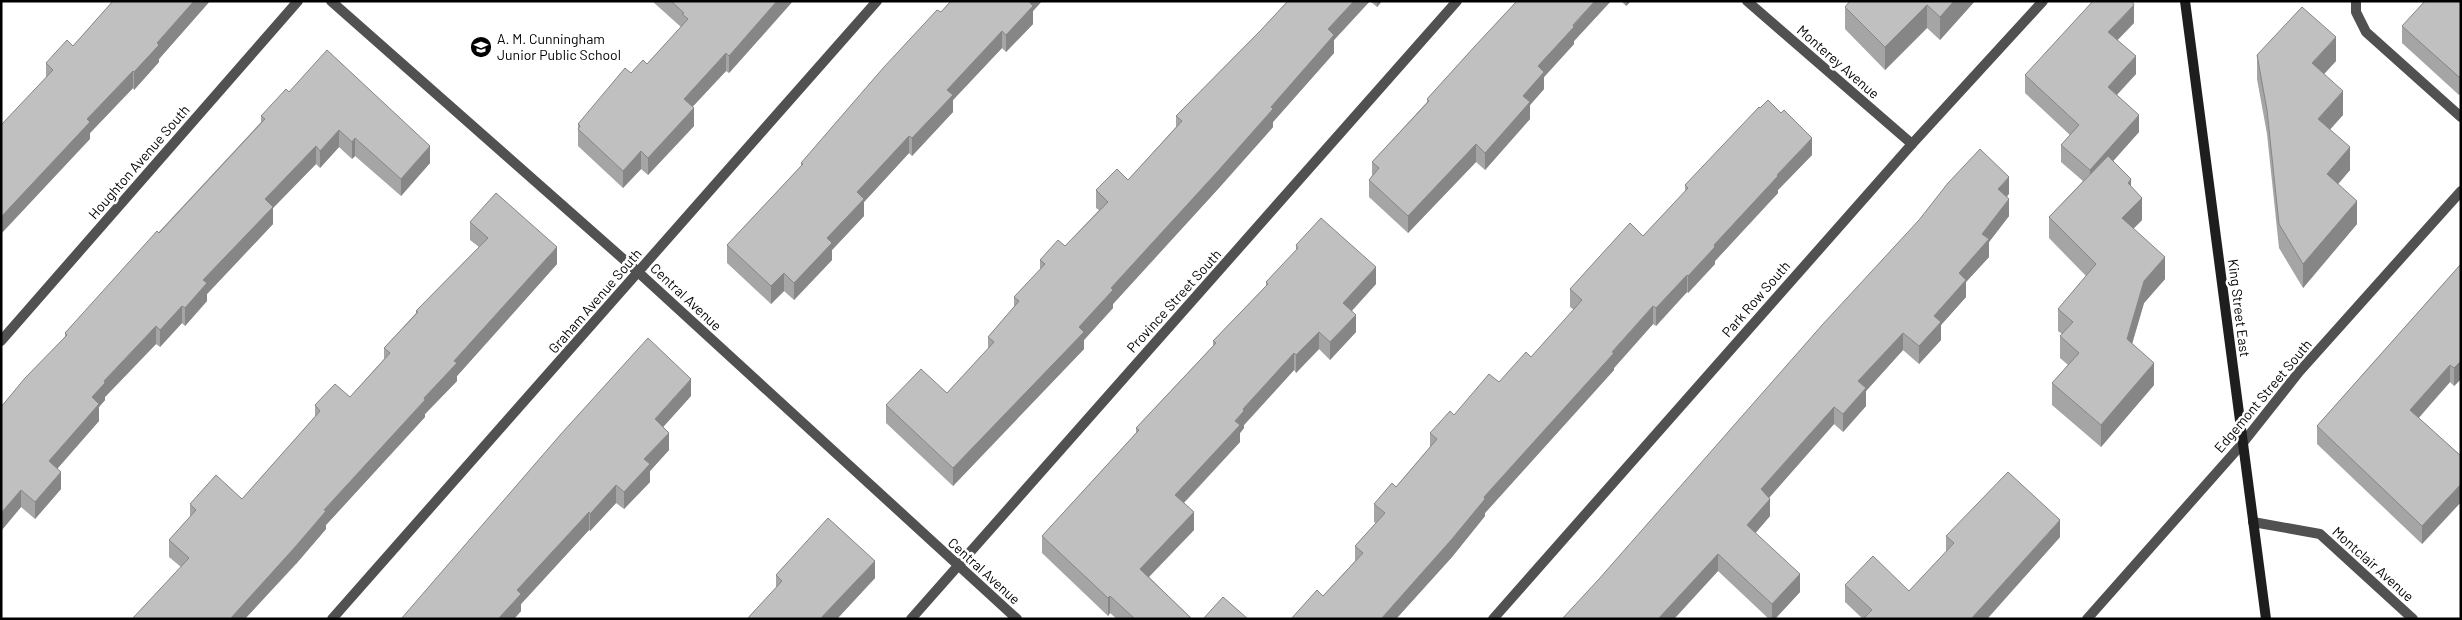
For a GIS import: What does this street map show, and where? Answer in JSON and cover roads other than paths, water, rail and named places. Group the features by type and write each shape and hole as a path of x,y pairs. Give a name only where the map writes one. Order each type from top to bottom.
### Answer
{"main road":[{"name":"King Street East","path":"2186,1 2266,619"}],"street":[{"name":"Houghton Avenue South","path":"1,341 298,1"},
{"name":"Central Avenue","path":"331,1 638,272 1017,619"},
{"name":"Graham Avenue South","path":"332,619 878,1"},
{"name":"Province Street South","path":"911,619 1458,1"},
{"name":"Monterey Avenue","path":"1747,1 1912,144"},
{"name":"Park Row South","path":"1493,619 1912,144 2043,1"},
{"path":"2356,1 2356,12 2366,32 2461,117"},
{"name":"Edgemont Street South","path":"2087,619 2242,444 2299,372 2461,191"},
{"name":"Montclair Avenue","path":"2253,522 2320,534 2413,619"}],"place":[{"name":"A. M. Cunningham Junior Public School","path":"481,47"}]}
